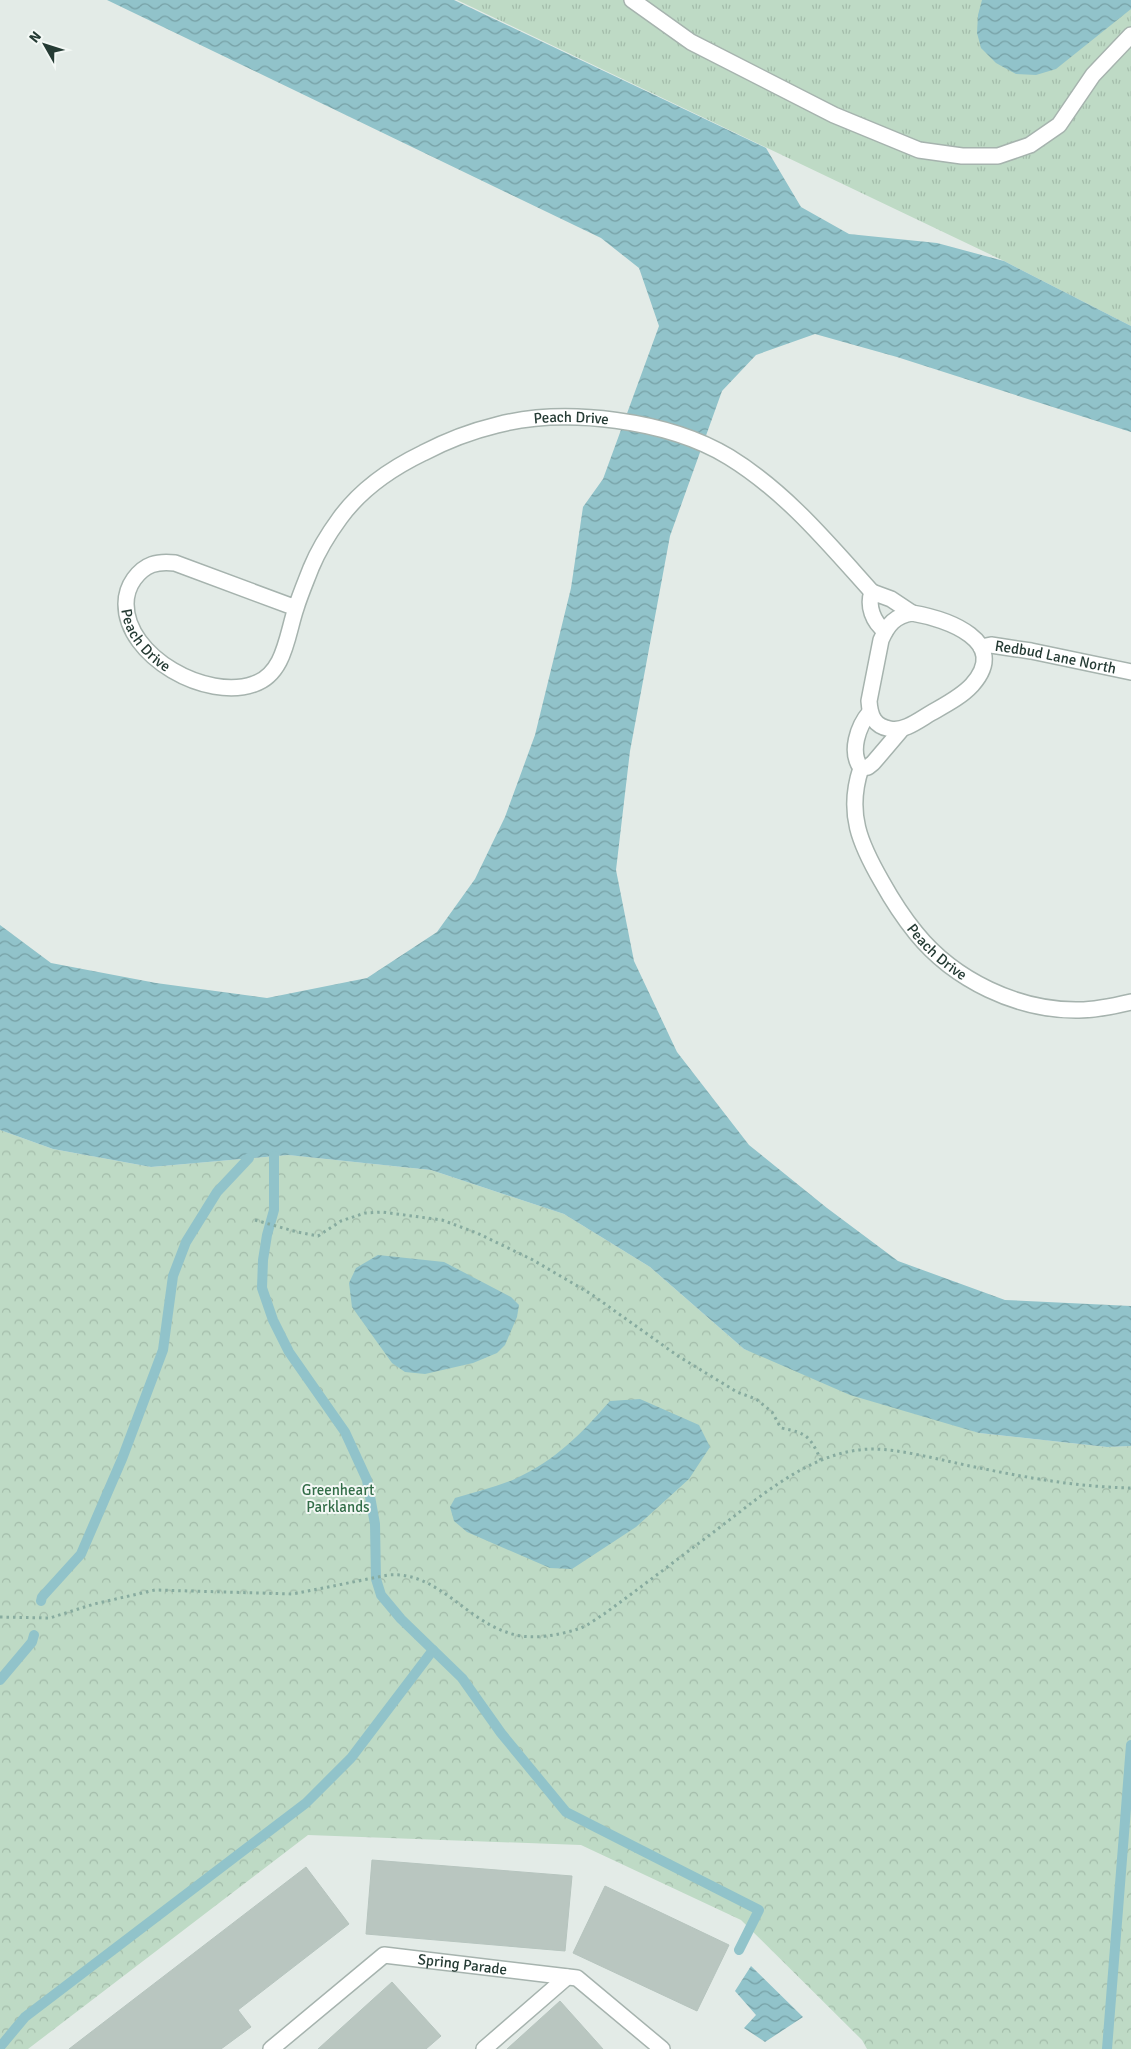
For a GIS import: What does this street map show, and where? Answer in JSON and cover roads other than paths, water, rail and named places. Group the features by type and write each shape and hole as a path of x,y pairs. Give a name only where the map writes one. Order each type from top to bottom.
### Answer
{"street":[{"path":"632,0 691,42 834,115 919,150 962,156 998,156 1030,145 1059,125 1093,75 1131,35"},
{"name":"Peach Drive","path":"296,608 175,563 160,562 150,564 140,572 131,583 126,597 126,612 134,635 155,658 168,668 196,681 229,687 242,687 259,683 273,671 282,655 296,608 312,565 341,516 368,488 395,467 435,447 500,424 568,418 605,419 650,427 706,445 730,458 778,493 811,524 872,592 891,599 912,613 947,622 977,640 981,647"},
{"path":"872,592 870,606 874,621 885,631"},
{"name":"Peach Drive","path":"912,613 901,614 894,618 881,640 870,701 870,712 864,718 854,755 861,768 856,781 854,808 856,825 863,848 898,910 916,934 956,971 985,988 1022,1002 1052,1008 1078,1010 1103,1008 1131,1002"},
{"name":"Redbud Lane North","path":"981,647 991,645 1031,651 1131,672"},
{"path":"861,768 868,767 873,763 902,729 946,705 971,687 985,664 985,654 981,647"},
{"path":"870,712 878,724 891,730 902,729"},
{"name":"Spring Parade","path":"271,2049 384,1954 577,1978 662,2049"},
{"path":"484,2049 567,1977"}],"water":[{"path":"107,0 454,0 766,148 801,207 849,234 937,243 1004,261 1131,326 1131,432 897,357 815,334 756,355 722,391 670,536 630,751 616,870 634,961 677,1052 749,1145 827,1208 898,1261 1005,1300 1131,1306 1131,1446 1107,1447 979,1433 850,1395 744,1349 650,1267 564,1214 431,1170 288,1155 151,1167 53,1149 0,1130 0,925 51,963 156,983 267,998 367,978 437,932 475,879 505,817 535,735 571,588 583,507 603,479 659,326 639,268 601,238"},
{"path":"982,0 1131,0 1131,9 1056,69 1036,75 1016,74 996,63 981,48 977,33 978,15"},
{"path":"378,1255 444,1262 511,1297 519,1305 517,1317 505,1345 497,1353 473,1363 425,1374 405,1372 392,1363 352,1307 349,1283 356,1268"},
{"path":"640,1399 699,1425 710,1447 689,1479 636,1527 572,1569 550,1568 467,1532 454,1521 450,1507 455,1498 508,1482 530,1472 567,1445 610,1401"},
{"path":"751,1966 803,2017 765,2042 744,2028 756,2015 735,1991"}],"waterway":[{"path":"274,1156 274,1210 263,1260 262,1288 273,1320 289,1352 345,1432 367,1480 375,1524 376,1579 381,1595 401,1619 462,1678 501,1733 566,1812 759,1910 739,1950"},
{"path":"41,1601 42,1597 81,1554 122,1459 163,1350 173,1276 186,1242 217,1192 249,1158"},
{"path":"0,1680 32,1642 34,1635"},
{"path":"0,2047 25,2017 306,1803 351,1758 433,1650"},
{"path":"1107,2049 1131,1745"}],"park label":[{"name":"Greenheart Parklands","path":"338,1498"}]}
